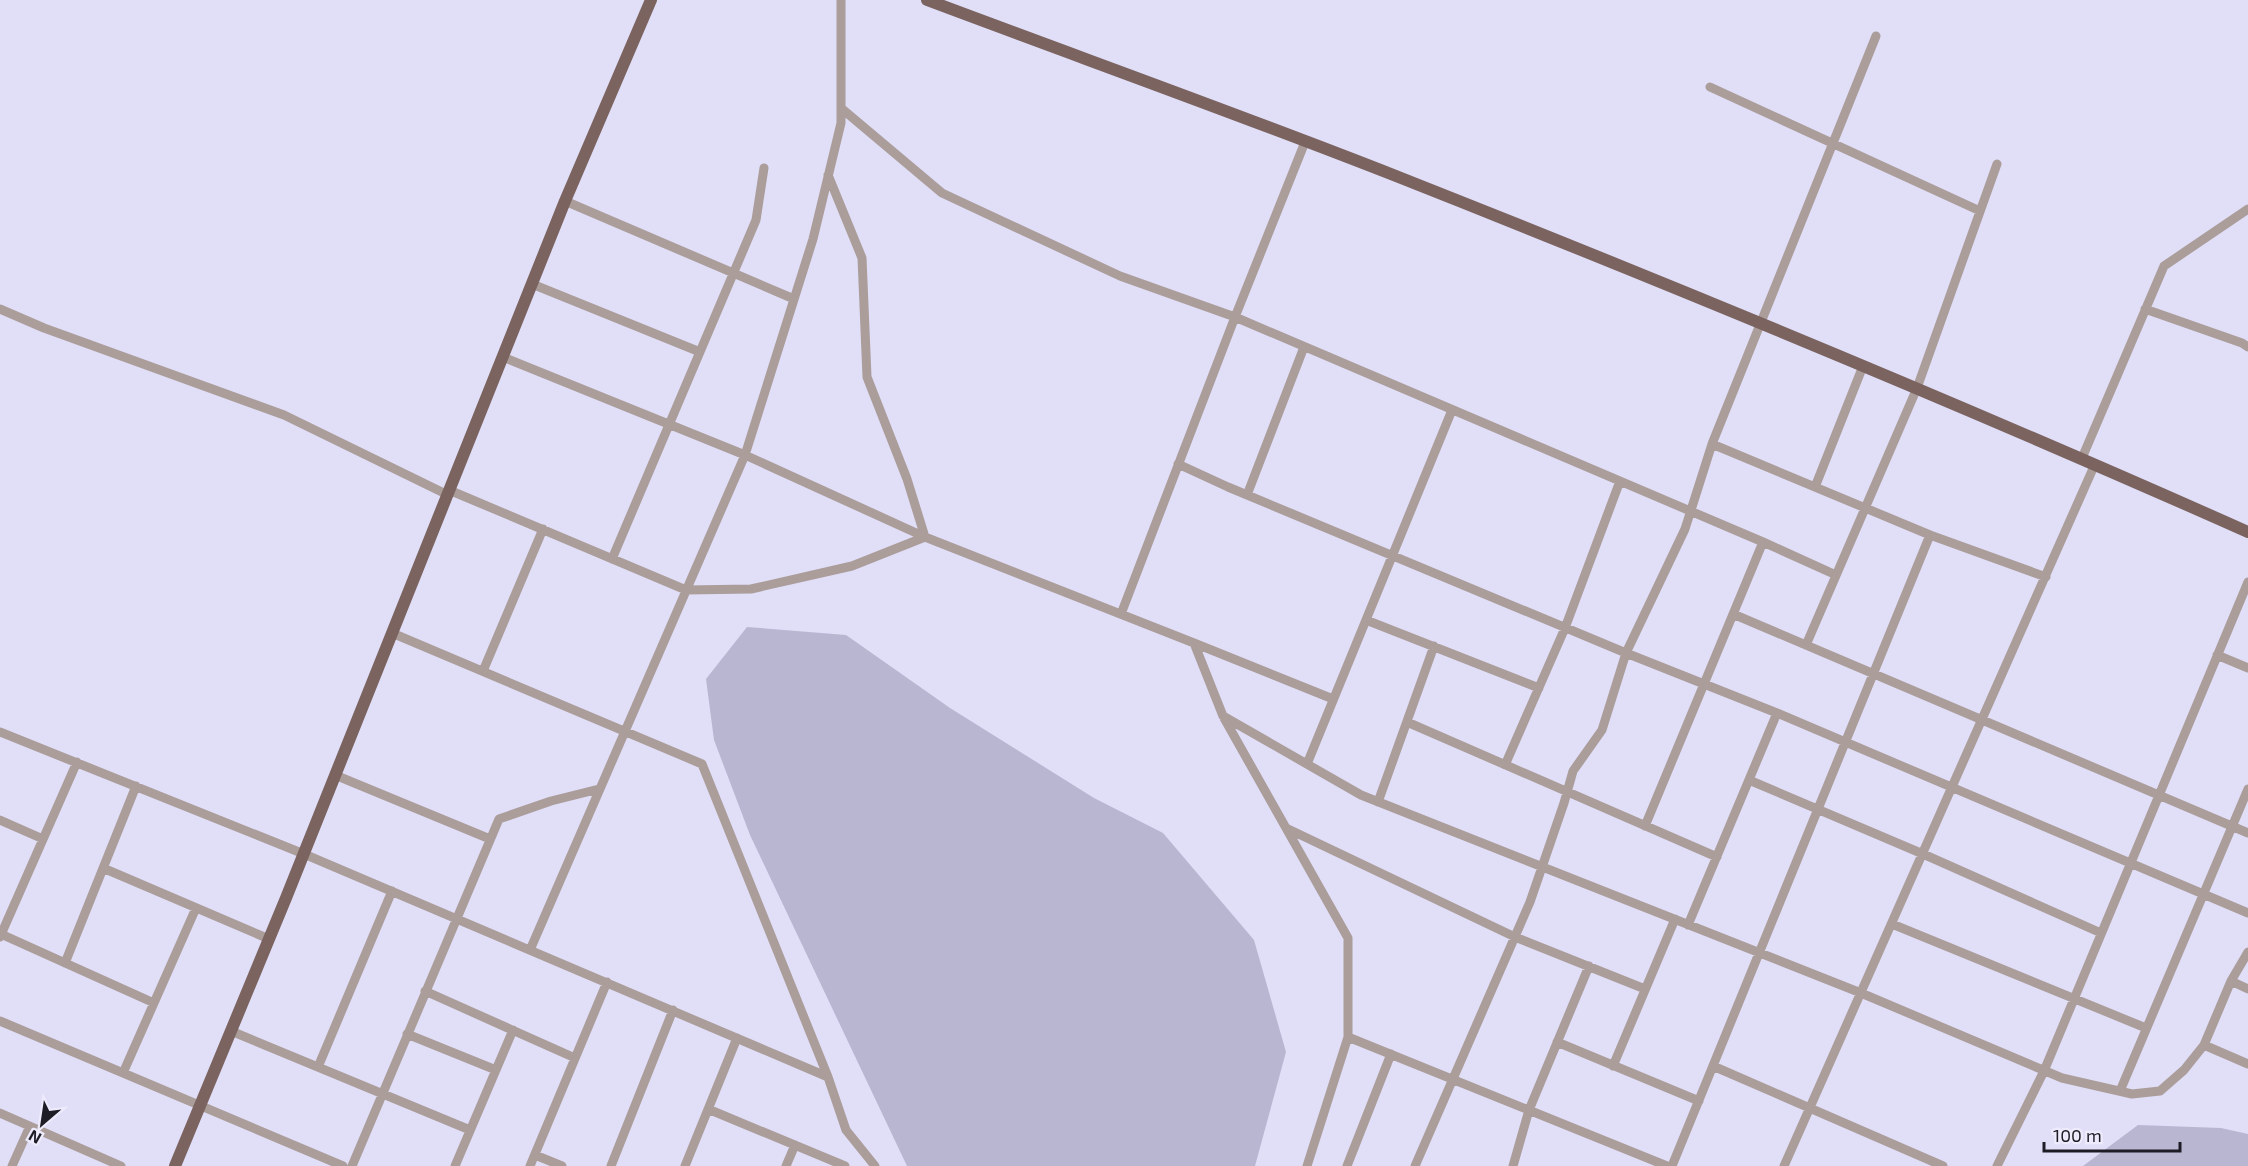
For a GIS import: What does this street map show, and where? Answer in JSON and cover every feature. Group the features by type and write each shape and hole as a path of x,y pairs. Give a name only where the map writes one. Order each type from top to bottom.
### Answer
{"main road":[{"path":"175,1166 304,854 565,201 651,0"},
{"path":"927,0 1406,180 1917,388 2248,532"}],"street":[{"path":"530,950 745,455 813,239 840,123 841,0"},
{"path":"1415,1166 1515,937 1542,867 1573,771 1602,730 1626,653 1685,529 1712,444 1876,36"},
{"path":"1710,87 1980,211"},
{"path":"841,108 942,194 1120,276 1234,317 1836,575"},
{"path":"1121,614 1234,317 1305,142"},
{"path":"1806,645 1917,388 1997,165"},
{"path":"612,559 756,220 764,168"},
{"path":"828,175 862,258 867,377 907,479 925,537"},
{"path":"565,201 794,299"},
{"path":"2082,458 2164,266 2248,209"},
{"path":"532,284 700,352"},
{"path":"0,309 44,328 284,415 449,493 686,590 751,589 852,566 925,537"},
{"path":"2145,309 2248,347"},
{"path":"1247,495 1304,347"},
{"path":"503,357 745,455 925,537 1333,699"},
{"path":"1815,487 1863,366"},
{"path":"1307,764 1452,410"},
{"path":"1712,444 1930,535 2046,577"},
{"path":"1178,464 1392,556 1777,713 2248,912"},
{"path":"1784,1166 2095,464"},
{"path":"1505,765 1565,628 1620,481"},
{"path":"483,671 543,530"},
{"path":"1672,1166 1930,535"},
{"path":"1645,826 1763,542"},
{"path":"1997,1166 2044,1071 2248,582"},
{"path":"1733,614 2248,833"},
{"path":"1366,620 1539,688"},
{"path":"392,633 702,764 828,1077 846,1130 875,1166"},
{"path":"1194,643 1223,716 1348,938 1348,1037 1307,1166"},
{"path":"1378,802 1434,646"},
{"path":"2217,655 2248,668"},
{"path":"1688,925 1777,713"},
{"path":"1223,716 1361,795 1861,993 2062,1078 2132,1094 2160,1091 2184,1070 2204,1045 2231,981 2248,952"},
{"path":"1407,722 1717,857"},
{"path":"0,732 304,854 828,1077"},
{"path":"77,762 1,935 154,1003"},
{"path":"335,775 490,839"},
{"path":"1749,780 2102,933"},
{"path":"65,963 136,786"},
{"path":"352,1166 455,918 499,819 551,801 599,789"},
{"path":"2120,1091 2248,789"},
{"path":"0,820 43,839"},
{"path":"1286,828 1515,937 1645,989"},
{"path":"103,868 269,939"},
{"path":"318,1067 392,891"},
{"path":"123,1073 196,908"},
{"path":"1613,1066 1675,919"},
{"path":"1892,924 2146,1028"},
{"path":"1513,1166 1529,1110 1589,966"},
{"path":"2231,981 2248,989"},
{"path":"530,1166 607,982"},
{"path":"425,991 574,1058"},
{"path":"610,1166 673,1011"},
{"path":"0,1021 343,1166"},
{"path":"455,1166 513,1030"},
{"path":"231,1031 470,1130"},
{"path":"407,1034 496,1070"},
{"path":"1348,1037 1667,1166"},
{"path":"685,1166 737,1038"},
{"path":"1557,1042 1699,1101"},
{"path":"2204,1045 2248,1064"},
{"path":"1347,1166 1391,1054"},
{"path":"1713,1066 1943,1166"},
{"path":"708,1109 845,1166"},
{"path":"0,1113 121,1166"},
{"path":"12,1166 30,1126"},
{"path":"786,1166 795,1145"},
{"path":"535,1155 562,1166"}],"shaded area":[{"path":"747,627 846,635 950,708 1094,798 1163,833 1254,940 1286,1052 1255,1166 907,1166 750,835 714,740 706,679"},
{"path":"2138,1125 2221,1128 2248,1134 2248,1166 2083,1166"}]}
